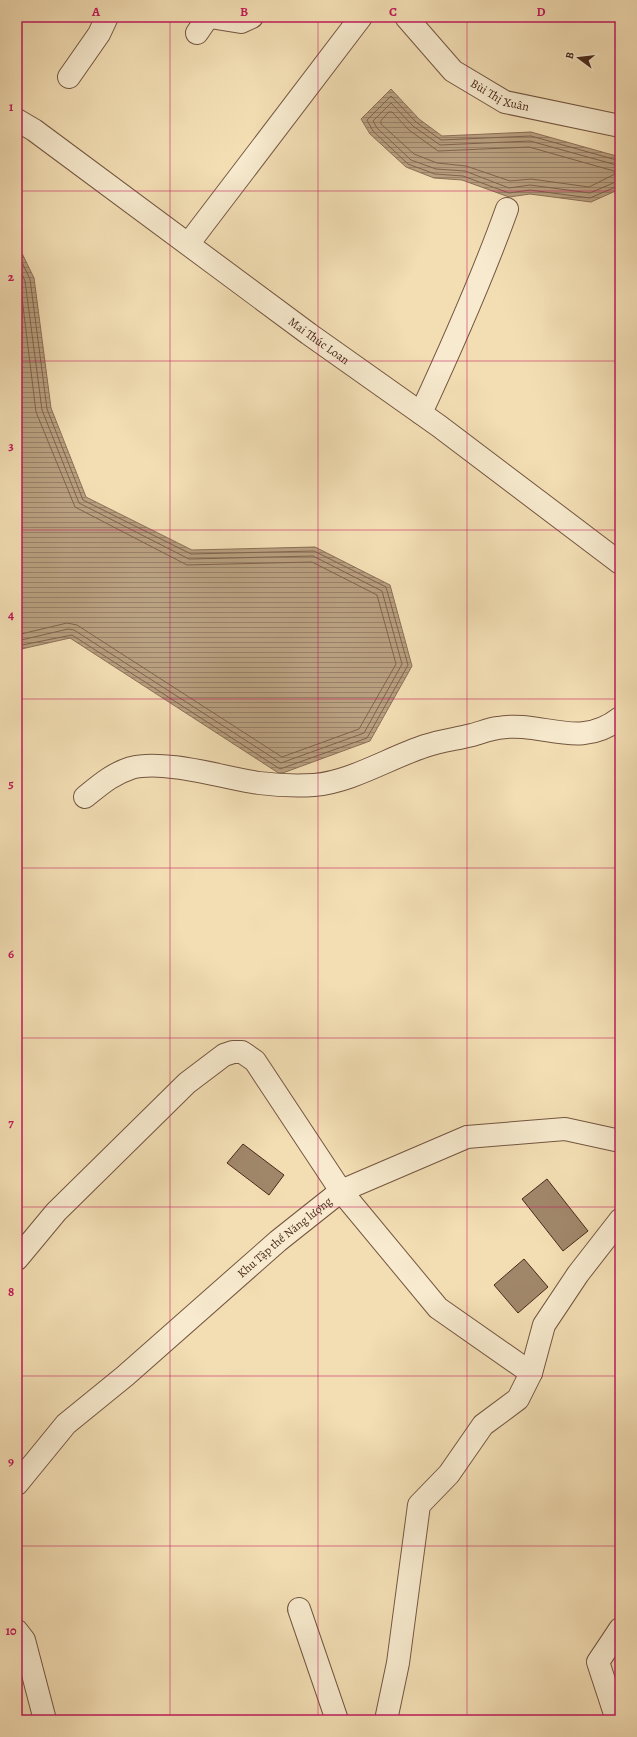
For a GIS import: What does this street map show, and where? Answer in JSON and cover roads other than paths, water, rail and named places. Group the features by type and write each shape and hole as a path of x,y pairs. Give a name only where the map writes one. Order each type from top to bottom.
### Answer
{"street":[{"path":"69,77 98,34 107,17"},
{"path":"205,22 242,22 252,17"},
{"path":"189,243 361,17"},
{"name":"Bùi Thị Xuân","path":"406,17 453,71 505,102 620,126"},
{"name":"Mai Thúc Loan","path":"17,120 34,130 189,243 310,334 421,413 620,563"},
{"path":"421,413 483,274 507,209"},
{"path":"85,797 109,777 131,768 142,766 189,770 260,783 313,785 334,782 425,746 498,728 514,726 571,734 585,734 606,728 620,718"},
{"path":"17,1259 56,1212 187,1083 224,1055 233,1052 242,1052 255,1061 341,1191 438,1308 531,1373"},
{"name":"Khu Tập thể Năng lượng","path":"17,1484 66,1424 125,1376 278,1241 341,1191 467,1137 565,1129 620,1141"},
{"path":"386,1720 398,1663 419,1505 449,1474 483,1425 518,1399 531,1373 544,1325 578,1274 620,1220"},
{"path":"299,1609 337,1720"},
{"path":"617,1720 598,1662 620,1629"},
{"path":"17,1631 24,1640 45,1720"}],"water":[{"path":"391,89 419,119 442,136 531,132 620,157 620,189 591,202 530,194 509,197 462,180 434,178 406,167 370,134 361,119"},
{"path":"17,243 34,278 51,408 86,497 192,550 315,547 390,585 412,666 370,741 280,774 70,638 17,650"}]}
